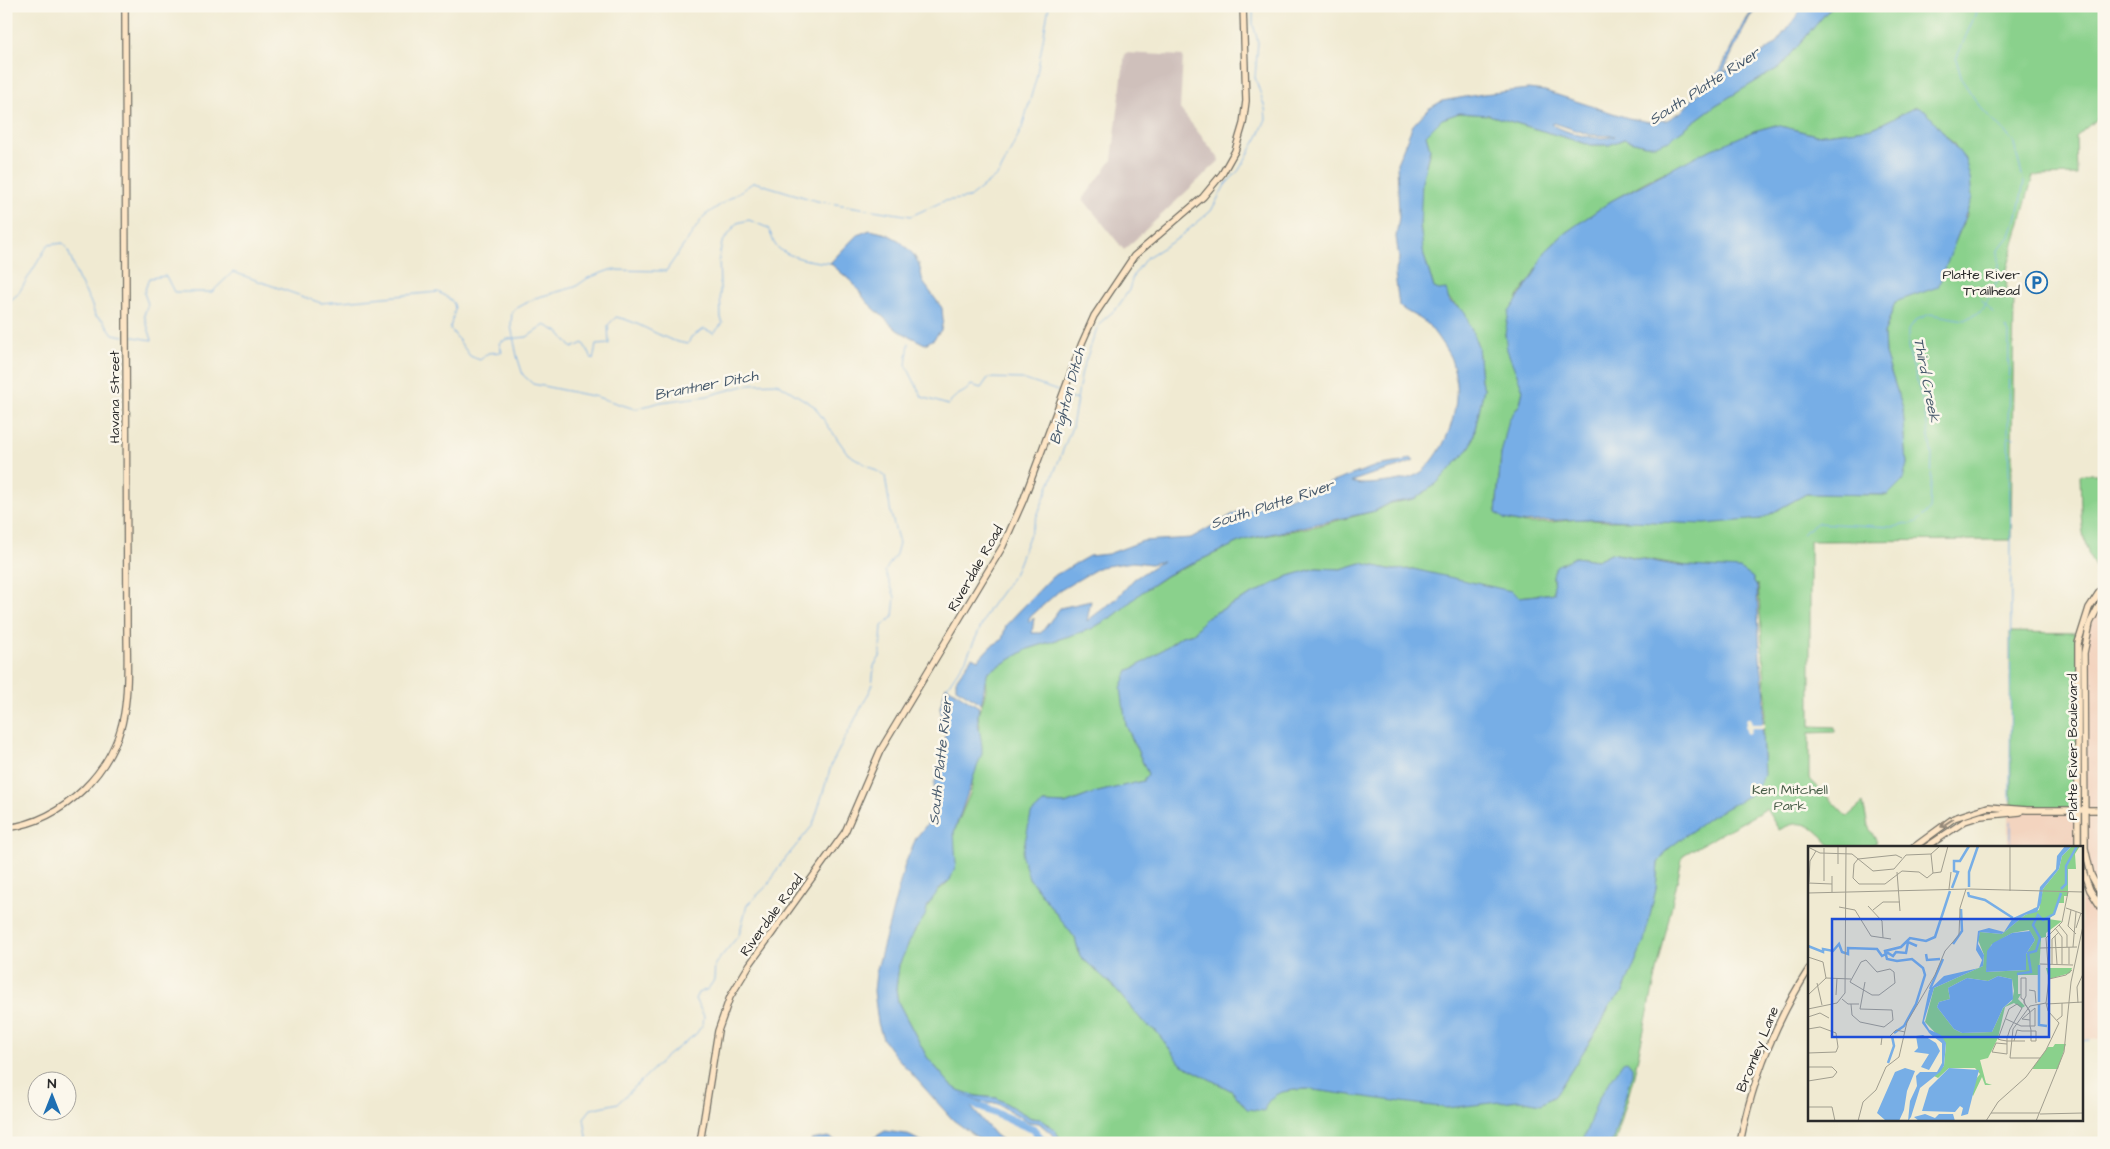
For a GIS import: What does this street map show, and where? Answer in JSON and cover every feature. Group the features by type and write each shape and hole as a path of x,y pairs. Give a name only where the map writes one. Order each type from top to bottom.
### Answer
{"street":[{"name":"Havana Street","path":"6,828 28,823 59,808 93,779 114,746 123,719 126,700 125,6"},
{"name":"Riverdale Road","path":"700,1143 714,1047 722,1016 730,997 750,964 845,832 880,751 1003,546 1023,501 1082,343 1094,316 1134,256 1202,197 1222,174 1235,151 1243,124 1246,101 1243,6"},
{"name":"Platte River Boulevard","path":"2078,846 2078,643 2089,608 2104,585"},
{"name":"Platte River Boulevard","path":"2104,596 2092,617 2084,648 2086,856 2093,879 2104,899"},
{"path":"1916,846 1954,818 1971,811 1996,807 2027,810 2104,810"},
{"path":"1928,846 1965,821 1981,816 2027,810"},
{"path":"2082,869 2090,890 2104,912"},
{"name":"Bromley Lane","path":"1740,1143 1748,1105 1765,1056 1783,1013 1808,971"}],"shaded area":[{"path":"1125,53 1183,56 1180,109 1220,160 1124,250 1083,199 1112,160"},
{"path":"2104,596 2104,1040 2082,1039 2082,846 2008,846 2008,814 2027,810 2085,810 2087,632"}],"green space":[{"name":"Ken Mitchell Park","path":"1832,6 2104,6 2104,112 2076,137 2077,175 2033,176 2006,273 2007,293 2014,294 2011,540 1810,541 1810,726 1835,727 1835,732 1809,733 1809,778 1847,817 1863,803 1868,826 1877,842 1871,846 1831,846 1815,830 1803,824 1788,826 1779,830 1766,809 1683,855 1633,1079 1615,1143 1063,1143 1054,1129 1041,1119 1031,1118 997,1098 976,1096 958,1090 951,1085 927,1057 898,1002 896,989 899,965 906,947 934,895 950,880 955,852 954,832 971,791 980,725 978,716 986,690 988,672 1028,649 1091,629 1115,615 1142,592 1168,575 1244,540 1316,526 1375,511 1391,503 1414,499 1436,484 1467,451 1472,443 1484,388 1481,381 1478,346 1470,326 1458,306 1434,288 1421,240 1420,204 1422,181 1430,150 1426,135 1442,119 1459,113 1489,115 1590,145 1609,145 1624,139 1645,145 1669,140 1716,105 1780,67","holes":["1916,107 1925,110 1933,122 1955,145 1967,215 1947,260 1943,278 1895,302 1884,334 1885,354 1903,409 1907,464 1888,495 1806,494 1761,519 1607,521 1580,519 1525,523 1505,518 1496,513 1501,454 1516,409 1520,404 1523,390 1508,350 1505,334 1519,295 1532,278 1545,252 1565,233 1611,201 1652,178 1754,131 1776,125 1816,135 1873,128","1611,553 1752,577 1757,587 1758,584 1767,695 1762,744 1764,756 1750,795 1710,817 1668,849 1658,863 1656,889 1623,992 1609,1006 1601,1024 1555,1096 1541,1103 1519,1100 1490,1102 1385,1098 1306,1089 1283,1091 1272,1096 1267,1101 1247,1109 1232,1091 1181,1064 1156,1030 1145,1024 1111,984 1080,956 1075,938 1029,878 1043,803 1065,804 1094,793 1144,781 1148,774 1126,725 1128,671 1148,660 1182,636 1194,633 1205,618 1289,576 1316,568 1341,569 1361,563 1393,570 1413,569 1519,597 1554,593 1553,576 1575,557 1597,560"]},
{"path":"2104,474 2104,579 2095,567 2085,543 2081,517 2080,475"},
{"path":"2010,632 2080,633 2078,810 2011,808"}],"water":[{"path":"1756,6 1759,6 1749,18 1723,72 1761,54 1775,44 1796,17 1801,6 1832,6 1780,67 1716,105 1669,140 1656,145 1645,145 1624,139 1609,145 1590,145 1489,115 1459,113 1442,119 1426,135 1430,149 1422,181 1420,226 1424,256 1434,288 1439,290 1446,289 1449,301 1465,312 1478,346 1481,381 1484,388 1472,443 1467,451 1436,484 1414,499 1390,503 1375,511 1244,540 1167,575 1142,592 1115,615 1091,629 1028,649 988,672 981,703 956,688 956,680 972,657 978,660 991,646 1002,640 1006,625 1052,577 1089,556 1108,554 1143,541 1191,538 1237,512 1267,506 1376,466 1402,462 1411,458 1414,461 1352,482 1370,484 1408,478 1417,475 1425,469 1434,458 1449,432 1453,418 1456,403 1455,373 1450,356 1431,328 1425,322 1399,306 1395,274 1399,259 1396,237 1399,217 1397,163 1413,125 1428,109 1442,101 1528,89 1545,91 1628,118 1650,122 1667,120 1681,112 1721,69 1743,24","holes":["1554,123 1591,135 1615,136 1598,138 1582,136 1551,124","1162,561 1134,579 1116,599 1087,621 1091,601 1060,608 1041,633 1032,633 1034,618 1029,622 1029,618 1059,591 1100,567 1133,562 1151,564"]},
{"path":"1916,107 1925,110 1965,159 1970,178 1972,198 1938,287 1895,302 1884,334 1885,354 1903,409 1907,464 1903,480 1888,495 1806,494 1761,519 1704,524 1583,519 1519,522 1504,519 1496,513 1501,454 1509,419 1520,404 1523,390 1507,350 1505,334 1509,312 1532,278 1545,252 1565,233 1611,201 1698,155 1754,131 1776,125 1816,135 1873,128"},
{"path":"870,230 887,234 900,241 913,254 919,264 923,282 942,308 943,320 941,330 934,339 925,344 897,330 867,302 853,283 830,263 857,235"},
{"path":"1611,553 1674,565 1740,569 1752,577 1757,587 1760,657 1765,696 1762,732 1764,775 1750,795 1710,817 1668,849 1658,863 1656,889 1644,941 1623,992 1609,1006 1601,1024 1555,1096 1541,1104 1519,1100 1447,1108 1306,1089 1286,1091 1275,1095 1270,1099 1264,1111 1247,1109 1232,1091 1181,1064 1156,1031 1145,1024 1111,984 1080,956 1075,938 1029,878 1022,856 1031,814 1043,803 1065,804 1094,793 1143,781 1148,774 1126,725 1121,688 1128,671 1148,660 1182,636 1194,633 1205,618 1289,576 1316,568 1341,569 1361,563 1393,570 1413,569 1511,591 1519,597 1554,593 1553,576 1556,566 1575,557 1597,560"},
{"path":"946,686 979,707 978,718 982,753 954,832 956,865 950,880 941,887 928,905 925,916 914,932 899,965 896,989 898,1002 927,1057 951,1085 958,1090 976,1096 997,1098 1031,1118 1041,1119 1055,1130 1063,1143 1056,1141 1053,1135 1039,1123 1029,1122 996,1103 983,1102 960,1094 995,1135 1006,1143 985,1143 953,1120 894,1054 883,1039 878,1023 874,991 876,973 905,864 916,838 935,814 939,799 940,786 934,790 934,784 944,759 945,733 940,707"},
{"path":"1627,1061 1632,1067 1632,1073 1612,1143 1582,1143 1598,1099 1623,1062"},
{"path":"885,1131 906,1134 924,1143 865,1143"},
{"path":"828,1137 841,1143 811,1143 811,1140"}],"pier":[{"path":"1747,718 1750,718 1752,724 1765,724 1765,728 1752,728 1750,734 1747,734 1745,727"}],"waterway":[{"name":"Brantner Ditch","path":"588,1143 584,1118 591,1109 618,1103 667,1056 696,1034 703,1024 704,1016 695,999 698,993 708,989 714,980 715,964 739,935 747,905 768,885 781,864 813,825 832,763 872,687 874,666 880,657 882,626 893,617 895,597 885,571 896,554 899,543 891,514 885,476 848,454 814,406 777,383 751,384 707,396 661,402 635,409 597,397 533,384 523,375 517,356 511,326 512,311 535,298 575,287 588,278 610,270 666,271 704,216 754,182 817,201 911,216 944,201 969,198 999,174 1022,128 1036,79 1049,6"},
{"name":"Brighton Ditch","path":"947,687 966,659 989,609 1014,575 1072,427 1082,371 1101,322 1117,308 1129,290 1133,276 1146,258 1177,239 1211,211 1225,185 1239,170 1258,137 1266,119 1265,108 1255,77 1258,42 1253,24 1253,6"},
{"name":"Third Creek","path":"1802,534 1817,523 1893,527 1917,522 1930,509 1932,455 1923,403 1908,347 1908,330 1916,320 1930,314 1964,320 1980,312 1985,306 1998,279 1998,250 2010,235 2017,217 2024,182 2013,141 1980,107 1962,80 1956,59 1979,6"},
{"name":"Third Creek","path":"2047,6 2055,9 2064,6"},
{"path":"128,336 152,340 144,315 148,304 144,293 149,278 166,276 174,292 212,292 233,272 321,303 438,292 453,303 455,310 450,328 470,356 480,360 488,353 502,352 499,343 507,339 527,337 545,325 560,333 572,348 583,343 593,360 596,345 609,344 608,325 616,317 635,323 669,339 688,344 691,337 704,329 714,333 723,323 721,318 719,257 722,243 737,223 749,220 768,228 776,246 787,254 830,263"},
{"path":"6,304 18,294 48,245 63,243 70,255 95,316 103,320 113,334 124,336"},
{"name":"Third Creek","path":"1980,298 1994,314"},
{"path":"2005,327 2009,333 2008,437 2014,438"},
{"path":"909,343 906,365 922,397 948,405 971,385 981,388 988,378 1022,379 1058,391"},
{"path":"1068,399 1077,399"},
{"path":"2008,437 2011,540 2010,800"},
{"path":"2011,821 2011,846"},
{"path":"2082,1041 2089,1040"},
{"name":"South Platte River","path":"955,1096 1033,1129 1045,1143"}],"place":[{"name":"Platte River Trailhead","path":"2036,282"}]}
